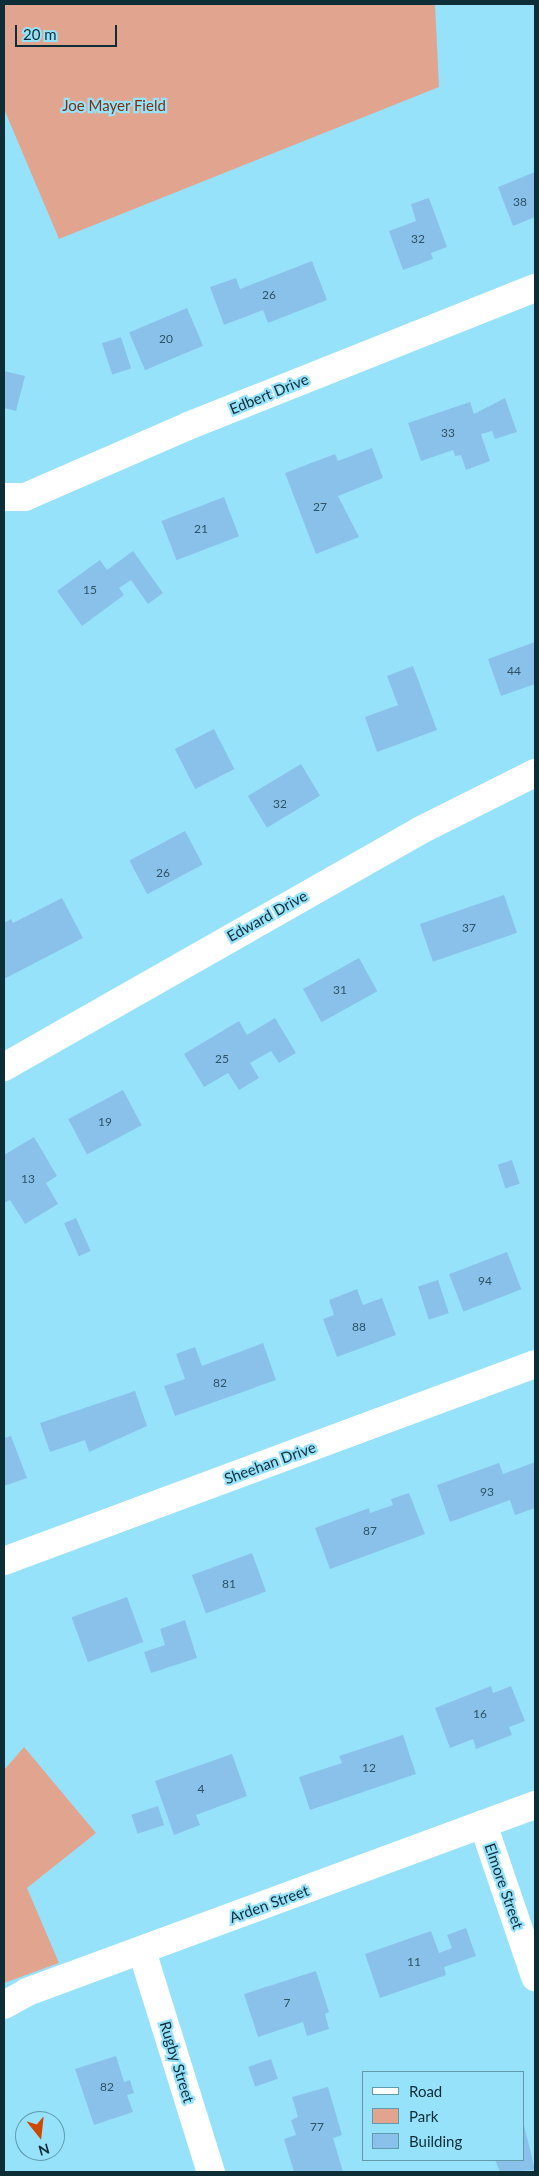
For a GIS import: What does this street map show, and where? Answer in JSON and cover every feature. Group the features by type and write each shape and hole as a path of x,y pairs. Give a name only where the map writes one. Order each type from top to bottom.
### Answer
{"street":[{"name":"Edbert Drive","path":"15,497 535,288"},
{"path":"4,514 15,497"},
{"name":"Edward Drive","path":"4,1067 419,831 535,773"},
{"name":"Sheehan Drive","path":"4,1561 535,1364"},
{"name":"Arden Street","path":"4,2005 142,1951 535,1805"},
{"name":"Elmore Street","path":"483,1824 535,1978"},
{"name":"Rugby Street","path":"142,1951 211,2172"}],"green space":[{"name":"Joe Mayer Field","path":"4,4 435,4 439,87 59,239 4,109"},
{"path":"24,1747 96,1833 27,1888 59,1963 4,1983 4,1770"}],"building":[{"path":"535,172 535,217 513,226 498,187"},
{"path":"429,198 447,247 431,253 433,259 403,270 389,231 416,221 411,204"},
{"path":"312,261 327,300 268,323 263,310 224,325 210,287 236,278 240,289"},
{"path":"187,308 203,346 145,370 129,333"},
{"path":"121,337 131,368 112,375 102,343"},
{"path":"4,371 25,376 16,411 4,408"},
{"path":"505,398 517,432 495,439 492,431 481,434 490,461 466,470 461,455 455,456 453,450 421,461 408,423 470,402 474,414"},
{"path":"372,448 383,478 338,496 359,537 316,554 285,473 335,454 338,461"},
{"path":"224,497 239,536 177,560 161,521"},
{"path":"133,551 163,593 148,604 131,580 119,588 124,595 82,626 57,591 100,560 107,570"},
{"path":"535,642 535,684 501,696 488,659"},
{"path":"413,666 437,730 377,752 365,717 398,705 387,676"},
{"path":"214,729 234,769 195,789 175,749"},
{"path":"301,764 320,796 267,828 248,796"},
{"path":"185,831 203,865 147,894 129,861"},
{"path":"504,895 517,933 433,962 420,924"},
{"path":"62,898 83,938 4,979 4,923 11,919 13,923"},
{"path":"359,958 377,991 321,1022 303,989"},
{"path":"275,1018 296,1053 279,1063 271,1051 250,1063 259,1078 239,1090 228,1073 204,1087 184,1054 239,1021 247,1035"},
{"path":"123,1090 142,1125 87,1154 68,1119"},
{"path":"34,1137 57,1176 46,1183 58,1204 25,1224 10,1200 4,1203 4,1155"},
{"path":"512,1160 520,1184 505,1188 498,1165"},
{"path":"76,1218 91,1251 79,1256 64,1223"},
{"path":"507,1252 521,1289 463,1312 449,1274"},
{"path":"438,1280 449,1313 429,1320 418,1286"},
{"path":"357,1289 363,1305 382,1298 396,1335 337,1357 323,1319 334,1315 329,1300"},
{"path":"263,1343 276,1380 175,1416 164,1386 185,1379 176,1354 195,1347 202,1366"},
{"path":"135,1391 147,1426 89,1452 85,1440 50,1452 40,1423"},
{"path":"11,1436 27,1478 4,1486 4,1438"},
{"path":"535,1462 535,1508 515,1515 510,1500 450,1522 437,1485 499,1463 503,1474"},
{"path":"409,1493 425,1534 330,1569 315,1528 369,1508 370,1513 393,1505 391,1499"},
{"path":"252,1553 266,1592 206,1613 192,1575"},
{"path":"127,1597 143,1642 88,1662 72,1617"},
{"path":"185,1620 197,1658 151,1673 144,1652 165,1645 160,1629"},
{"path":"491,1686 493,1693 511,1686 525,1721 509,1727 512,1735 476,1749 473,1739 450,1748 435,1708"},
{"path":"403,1735 416,1774 310,1810 299,1777 342,1763 339,1756"},
{"path":"232,1754 247,1796 196,1815 200,1825 174,1835 155,1781"},
{"path":"158,1806 164,1825 138,1834 131,1815"},
{"path":"466,1928 476,1956 444,1967 446,1975 380,1998 365,1954 431,1931 439,1953 452,1948 447,1935"},
{"path":"316,1971 329,2012 325,2014 329,2029 307,2036 303,2022 258,2037 244,1994"},
{"path":"116,2056 124,2082 130,2080 134,2093 127,2095 133,2112 94,2125 75,2069"},
{"path":"271,2059 278,2079 255,2087 248,2067"},
{"path":"328,2087 342,2135 333,2138 343,2172 294,2172 284,2139 296,2135 291,2120 298,2117 292,2097"},
{"path":"524,2125 535,2170 500,2172 495,2161 524,2161"}]}
